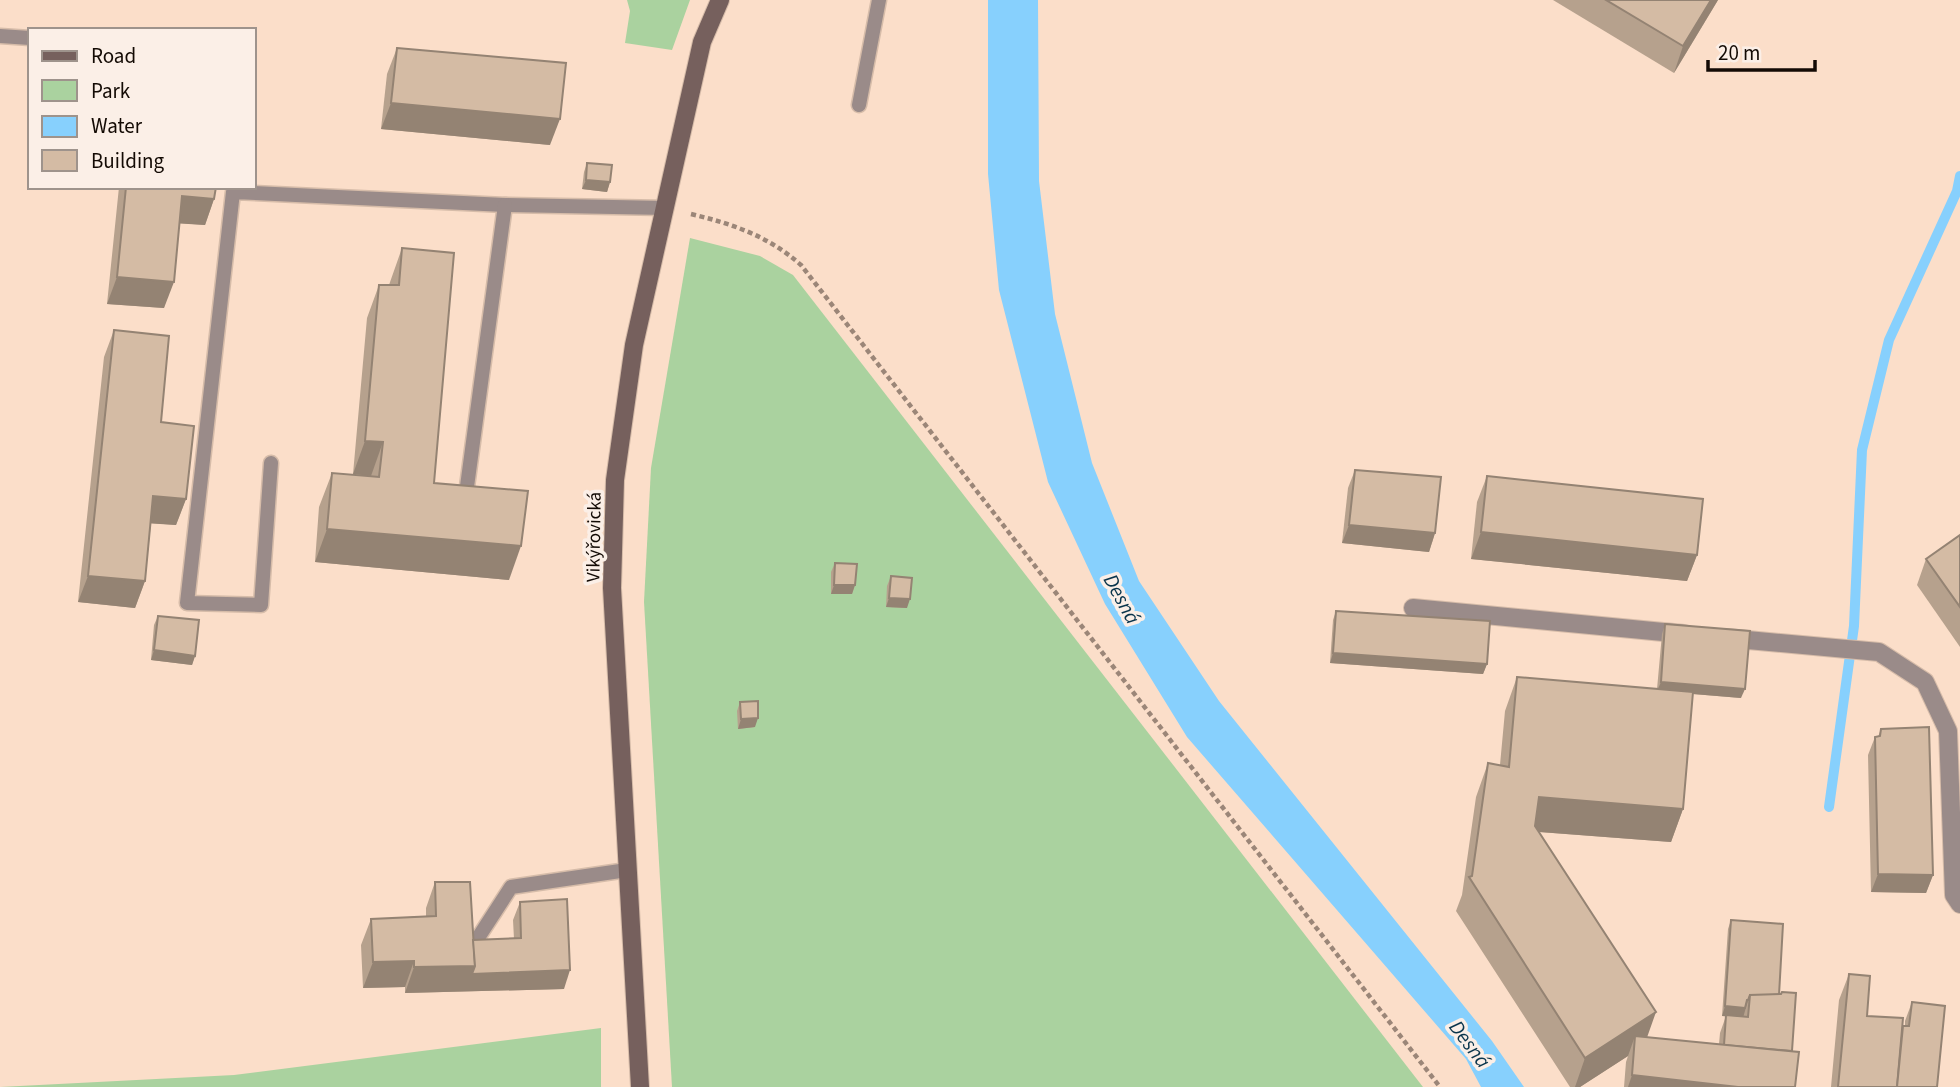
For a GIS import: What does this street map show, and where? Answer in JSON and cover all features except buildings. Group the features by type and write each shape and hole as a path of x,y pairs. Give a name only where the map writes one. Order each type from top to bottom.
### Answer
{"street":[{"name":"Vikýřovická","path":"640,1087 612,588 615,480 634,345 702,42 720,0"},
{"path":"1413,608 1879,652 1925,681 1948,731 1954,895 1960,904"}],"lane":[{"path":"859,104 879,0"},
{"path":"0,36 28,38"},
{"path":"271,463 261,605 187,603 234,189 505,205 666,208"},
{"path":"466,494 505,205"},
{"path":"476,941 511,887 628,870"}],"path":[{"path":"666,208 743,228 783,249 801,265 1440,1087"}],"green space":[{"path":"627,0 690,0 672,50 625,43 630,11"},
{"path":"690,238 760,256 793,275 1423,1087 672,1087 644,602 651,468"},
{"path":"601,1028 601,1087 0,1087 234,1075"}],"water":[{"name":"Desná","path":"988,0 1038,0 1039,181 1055,314 1092,463 1139,581 1219,701 1492,1041 1524,1087 1481,1087 1466,1059 1187,737 1105,604 1048,482 999,290 988,174"}],"waterway":[{"path":"1829,807 1854,626 1862,450 1889,340 1957,191 1960,176"}]}
